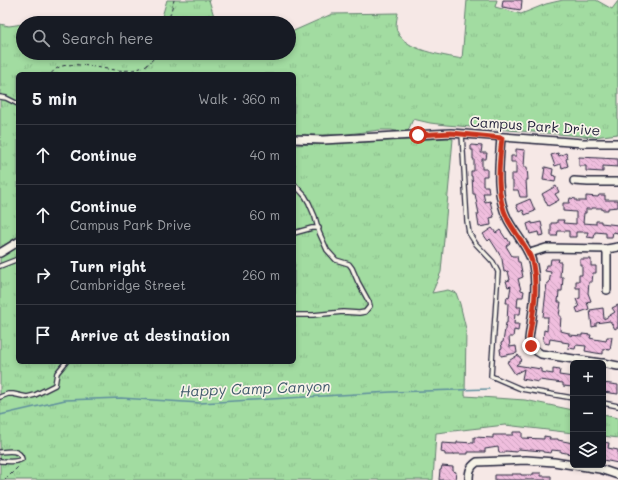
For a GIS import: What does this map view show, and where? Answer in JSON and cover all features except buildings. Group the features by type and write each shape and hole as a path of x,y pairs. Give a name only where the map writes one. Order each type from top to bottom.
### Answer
{"street":[{"name":"Campus Park Drive","path":"296,139 323,140 451,133 583,143 618,143"},
{"path":"502,138 499,165 502,203 508,218 530,254 535,278 536,294 529,339 531,346 541,354 582,360"},
{"path":"574,181 618,182"},
{"path":"0,253 16,243"},
{"path":"530,254 546,248 606,249 618,247"},
{"path":"606,249 607,290"},
{"path":"606,364 618,366"},
{"path":"469,480 469,472 472,466 477,462 526,460 570,464"},
{"path":"594,468 618,475"}],"lane":[{"path":"0,97 16,103"},
{"path":"462,134 468,233 493,262 498,272 491,376 521,389 570,397"},
{"path":"296,186 305,196 315,217 323,242 332,257 336,260 349,264 370,306 365,312 359,313 343,312 296,315"},
{"path":"296,233 312,228 319,228"},
{"path":"0,266 16,260"},
{"path":"0,397 13,394 27,397 35,395 55,385 57,372 64,364"},
{"path":"606,404 618,406"},
{"path":"0,452 14,451 22,456 22,459 19,461 0,461"}],"path":[{"path":"170,16 174,0"},
{"path":"53,72 61,66 71,64 117,70 129,70 144,66 153,60"},
{"path":"5,480 20,465"}],"green space":[{"path":"167,0 209,0 214,16 162,16"},
{"path":"467,0 497,0 495,7 521,14 546,4 563,0 596,0 612,9 618,1 618,134 594,137 446,125 413,119 408,131 402,132 380,130 340,135 296,135 296,72 16,72 16,237 0,248 0,24 9,26 16,25 16,60 296,60 296,30 332,14 398,13 396,29 401,38 416,48 435,54 462,59"},
{"path":"453,139 441,272 432,293 448,290 456,293 460,304 466,329 465,396 525,400 570,409 570,433 505,425 436,433 433,480 0,480 0,257 16,247 16,364 296,364 296,145"},
{"path":"606,416 618,418 618,438 606,436"}],"waterway":[{"name":"Happy Camp Canyon","path":"0,415 65,400 121,398 200,403 391,392 489,389"}],"route":[{"path":"418,135 451,133 502,138 499,165 502,203 515,232 530,254 535,278 536,294 529,339 531,346"}]}
